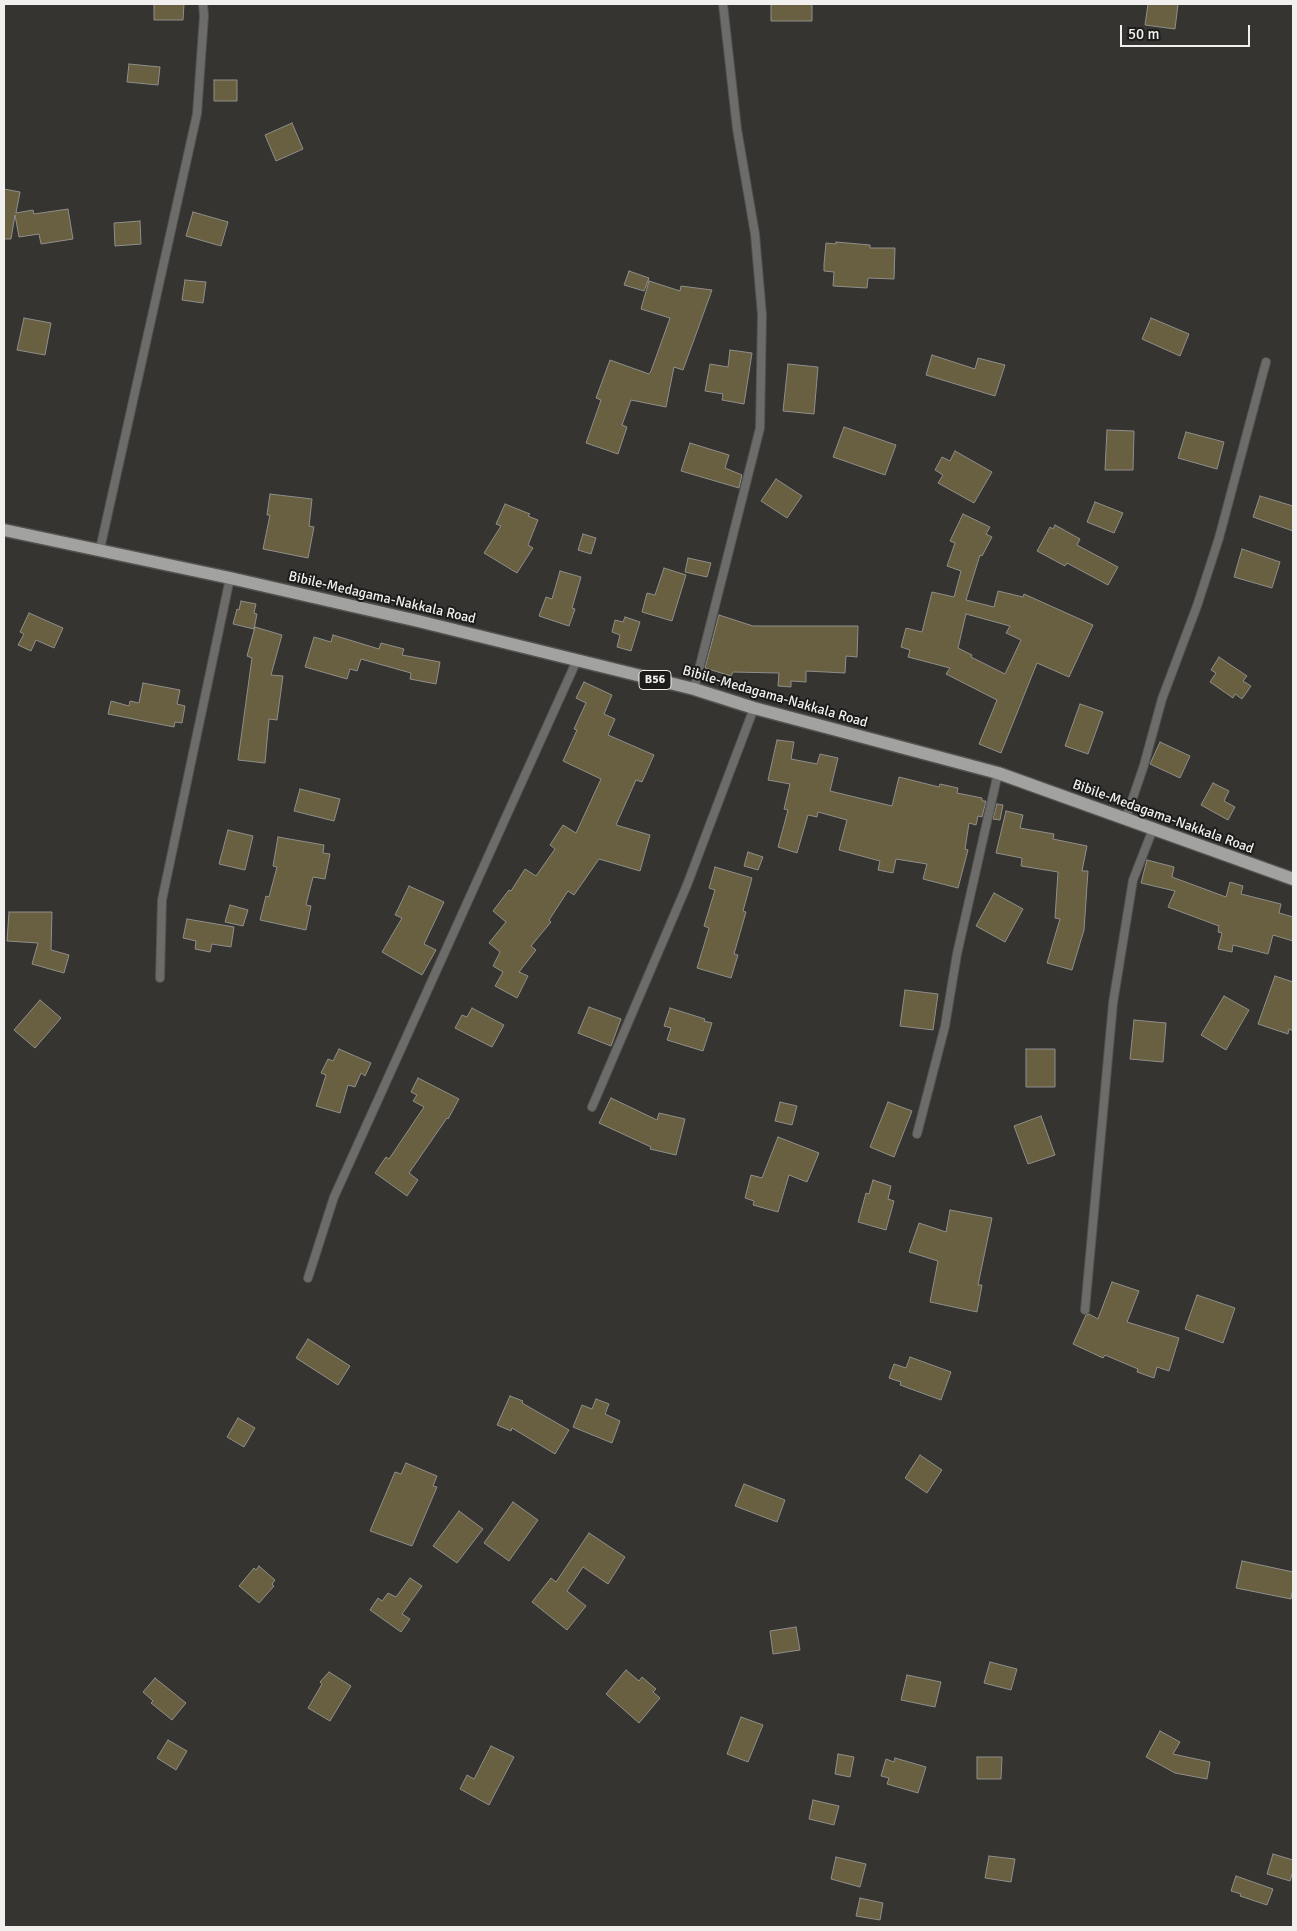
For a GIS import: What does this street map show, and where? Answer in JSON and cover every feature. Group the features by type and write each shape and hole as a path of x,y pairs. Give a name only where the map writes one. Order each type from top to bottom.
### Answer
{"main road":[{"name":"Bibile-Medagama-Nakkala Road","path":"4,530 100,549 418,621 694,689 754,708 998,774 1293,879"}],"lane":[{"path":"100,549 197,114 204,16 203,4"},
{"path":"694,689 760,428 762,315 756,243 737,129 724,4"},
{"path":"1126,818 1144,764 1162,699 1197,606 1219,538 1266,362"},
{"path":"160,978 162,900 230,578"},
{"path":"308,1278 338,1188 577,660"},
{"path":"592,1108 687,885 754,708"},
{"path":"917,1134 945,1026 957,954 998,774"},
{"path":"1085,1310 1113,1003 1133,880 1154,829"}],"building":[{"path":"154,4 184,4 183,20 154,20"},
{"path":"771,4 812,4 812,21 771,21"},
{"path":"1148,4 1178,4 1175,29 1145,25"},
{"path":"129,64 160,67 158,85 127,82"},
{"path":"214,80 237,80 237,101 214,101"},
{"path":"292,123 303,149 276,161 265,135"},
{"path":"4,189 20,192 16,213 33,210 34,214 68,209 73,239 41,244 39,234 19,237 15,215 11,239 4,239"},
{"path":"193,212 228,222 221,246 186,236"},
{"path":"140,221 141,244 115,246 114,223"},
{"path":"836,242 870,245 870,248 895,248 894,279 868,278 867,288 833,286 834,272 824,271 824,264 826,243 836,244"},
{"path":"629,271 649,278 644,291 624,285"},
{"path":"185,280 206,282 203,303 182,300"},
{"path":"649,281 680,291 681,286 712,290 683,370 674,367 666,407 631,400 622,425 627,427 618,454 586,443 601,400 596,398 610,360 649,374 651,371 670,318 641,309"},
{"path":"24,318 51,323 45,355 17,350"},
{"path":"1151,318 1189,334 1180,356 1142,339"},
{"path":"730,350 752,353 744,404 722,400 723,394 705,391 710,364 728,367"},
{"path":"932,355 975,369 978,358 1005,365 995,396 926,375"},
{"path":"788,364 818,367 814,414 783,411"},
{"path":"844,427 896,445 885,475 833,457"},
{"path":"1107,430 1134,431 1133,470 1105,470"},
{"path":"1186,432 1224,442 1217,469 1178,458"},
{"path":"690,443 729,455 725,468 742,475 739,488 681,471"},
{"path":"955,451 992,472 974,503 938,483 943,475 935,470 942,457 950,461"},
{"path":"776,479 802,496 787,518 761,501"},
{"path":"270,494 312,499 309,526 314,527 308,558 263,549 270,515 267,515"},
{"path":"1260,496 1293,506 1293,531 1253,517"},
{"path":"1095,502 1123,513 1114,533 1087,522"},
{"path":"505,504 530,514 528,516 538,520 528,545 533,548 517,573 484,553 501,526 496,524"},
{"path":"963,514 990,527 986,534 992,537 982,556 980,555 966,600 994,607 998,591 1023,597 1024,594 1093,625 1069,677 1037,663 1001,753 979,744 997,700 946,674 950,668 908,657 910,650 901,647 906,628 922,632 932,592 954,597 961,571 947,566 955,543 950,541","holes":["966,614 1010,626 1006,633 1021,640 1005,674 971,657 972,655 958,648"]},
{"path":"1055,525 1080,539 1077,545 1118,567 1108,585 1067,563 1065,566 1037,551 1050,527 1053,529"},
{"path":"583,534 596,538 591,554 578,550"},
{"path":"1242,549 1280,562 1272,588 1234,577"},
{"path":"688,558 711,563 707,577 685,572"},
{"path":"664,568 686,575 672,621 642,612 647,593 655,595"},
{"path":"560,571 581,577 572,608 575,609 569,626 539,616 546,597 552,599"},
{"path":"241,601 256,604 254,613 257,614 254,629 233,624"},
{"path":"29,613 63,628 54,648 36,640 31,651 18,645 24,634 20,632"},
{"path":"719,615 753,626 858,626 857,657 846,656 845,673 806,671 806,682 791,681 791,687 778,686 779,673 733,672 731,676 705,668"},
{"path":"625,617 640,622 631,651 617,647 620,635 612,632 615,620 623,622"},
{"path":"255,627 282,635 271,675 283,676 277,720 269,719 265,763 238,760 252,658 247,656"},
{"path":"333,635 379,649 381,643 404,649 402,655 440,662 436,684 410,679 411,673 361,659 357,671 350,669 347,679 305,667 314,637 331,642"},
{"path":"1219,657 1247,676 1243,681 1251,686 1242,699 1235,694 1233,698 1210,682 1216,673 1211,670"},
{"path":"584,682 612,695 604,714 615,719 608,735 654,755 642,782 636,780 616,825 650,835 640,871 599,859 574,895 568,891 549,920 551,922 531,946 536,950 519,972 528,976 517,998 495,986 503,972 493,966 500,952 489,943 506,922 493,911 509,890 511,891 525,869 536,876 555,849 550,845 563,825 576,833 601,779 563,761 577,730 574,729 586,703 576,698"},
{"path":"143,683 180,690 177,704 185,706 182,723 175,722 174,727 108,714 111,701 129,706 130,701 139,703"},
{"path":"1080,704 1103,712 1088,754 1065,746"},
{"path":"777,740 794,742 791,759 817,764 820,754 838,758 830,791 892,806 899,777 939,787 940,784 958,788 957,793 982,798 982,801 986,801 982,817 978,816 976,825 969,823 965,849 968,850 958,888 923,879 927,864 896,859 893,873 878,870 880,861 839,850 847,820 818,812 817,817 808,815 797,853 778,847 788,810 784,809 790,784 768,780"},
{"path":"1160,742 1190,756 1180,778 1150,764"},
{"path":"1213,783 1229,791 1224,801 1235,807 1228,820 1201,805"},
{"path":"300,789 340,799 334,821 294,811"},
{"path":"997,804 1003,805 1000,820 993,819"},
{"path":"1006,811 1023,815 1020,828 1054,834 1053,839 1087,846 1082,871 1088,871 1084,930 1072,970 1047,963 1060,919 1055,918 1058,872 1021,866 1022,858 996,853"},
{"path":"228,830 253,836 245,870 219,864"},
{"path":"278,837 324,845 323,853 330,854 325,879 313,877 306,905 311,906 306,930 260,920 266,896 269,897 277,867 273,866"},
{"path":"748,852 763,857 758,870 744,866"},
{"path":"1147,860 1174,867 1172,877 1226,897 1230,882 1243,886 1241,894 1281,904 1279,913 1293,917 1293,941 1273,935 1268,954 1233,945 1232,952 1218,949 1222,933 1218,932 1219,926 1168,907 1175,891 1141,883"},
{"path":"715,867 752,878 743,911 746,912 734,954 738,955 731,978 697,968 709,928 704,926 715,890 709,888"},
{"path":"409,886 444,902 424,944 436,950 422,975 382,952 402,918 395,915"},
{"path":"994,893 1023,909 1005,942 976,926"},
{"path":"230,905 248,910 243,926 225,922"},
{"path":"9,912 52,912 51,950 69,955 64,973 32,964 38,943 7,941"},
{"path":"187,919 234,927 231,947 212,944 210,952 195,949 196,941 183,938"},
{"path":"1275,976 1293,982 1293,1031 1289,1029 1288,1034 1258,1024"},
{"path":"905,990 938,994 933,1030 900,1026"},
{"path":"1224,996 1249,1010 1226,1050 1201,1035"},
{"path":"40,1000 61,1018 35,1048 14,1030"},
{"path":"589,1007 621,1019 611,1046 578,1033"},
{"path":"472,1008 504,1025 492,1047 455,1028 462,1015 467,1017"},
{"path":"670,1008 712,1023 703,1051 667,1040 671,1028 664,1026"},
{"path":"1134,1020 1166,1023 1163,1062 1130,1059"},
{"path":"339,1049 371,1063 365,1076 361,1073 355,1087 348,1085 340,1113 316,1106 326,1075 321,1073 328,1059 333,1061"},
{"path":"1026,1049 1055,1049 1055,1087 1026,1087"},
{"path":"418,1078 459,1099 448,1119 409,1173 418,1180 407,1196 375,1173 386,1157 389,1159 424,1107 413,1101 417,1095 411,1092"},
{"path":"611,1098 657,1120 659,1113 685,1119 676,1155 650,1149 651,1147 599,1123"},
{"path":"780,1102 797,1106 792,1125 775,1121"},
{"path":"888,1102 912,1111 894,1157 870,1147"},
{"path":"1041,1116 1055,1155 1028,1164 1014,1126"},
{"path":"778,1137 819,1153 807,1182 789,1175 778,1212 753,1205 754,1201 745,1198 751,1175 762,1178"},
{"path":"873,1180 891,1186 888,1199 894,1201 886,1230 858,1222 866,1193 869,1194"},
{"path":"950,1210 992,1218 978,1285 982,1285 977,1312 930,1302 938,1261 909,1252 919,1223 946,1232"},
{"path":"1112,1282 1139,1291 1127,1322 1179,1338 1169,1371 1157,1367 1154,1378 1137,1372 1138,1369 1105,1355 1103,1358 1073,1344 1086,1315 1089,1314 1098,1319"},
{"path":"1197,1295 1235,1308 1223,1343 1185,1329"},
{"path":"308,1339 350,1366 338,1385 296,1358"},
{"path":"910,1357 951,1372 941,1400 900,1385 901,1382 889,1378 894,1364 906,1368"},
{"path":"510,1396 523,1401 522,1403 569,1430 555,1454 512,1428 511,1431 497,1425"},
{"path":"596,1399 609,1404 605,1414 620,1421 612,1443 573,1427 582,1405 592,1409"},
{"path":"238,1418 255,1428 244,1447 227,1437"},
{"path":"920,1455 942,1470 927,1493 905,1478"},
{"path":"406,1463 437,1476 433,1486 437,1487 412,1546 370,1531 395,1472 401,1474"},
{"path":"744,1484 785,1500 777,1522 735,1506"},
{"path":"513,1502 538,1520 509,1561 484,1543"},
{"path":"459,1511 483,1529 457,1563 433,1546"},
{"path":"589,1533 625,1557 608,1584 583,1567 567,1591 586,1606 567,1630 532,1602 551,1578 556,1582"},
{"path":"1242,1561 1293,1572 1291,1599 1236,1588"},
{"path":"259,1566 275,1580 272,1584 274,1586 259,1603 239,1586 254,1568 256,1570"},
{"path":"410,1578 422,1586 402,1614 410,1619 401,1632 370,1610 378,1598 382,1601 388,1593 396,1597"},
{"path":"796,1627 800,1650 773,1654 770,1631"},
{"path":"990,1662 1017,1669 1011,1690 984,1683"},
{"path":"626,1670 639,1681 642,1677 656,1689 653,1692 660,1698 639,1723 606,1694"},
{"path":"329,1672 351,1686 330,1721 308,1708 322,1684 320,1682"},
{"path":"907,1675 941,1682 935,1707 901,1700"},
{"path":"155,1678 186,1703 172,1720 151,1703 153,1701 143,1692"},
{"path":"741,1717 763,1725 748,1762 727,1754"},
{"path":"1160,1731 1180,1742 1173,1754 1210,1762 1207,1779 1175,1773 1146,1757"},
{"path":"168,1740 187,1751 176,1770 157,1758"},
{"path":"491,1746 514,1757 489,1805 460,1789 467,1775 474,1779"},
{"path":"838,1754 854,1757 850,1777 835,1774"},
{"path":"977,1757 1002,1757 1001,1779 977,1779"},
{"path":"895,1758 926,1767 918,1793 887,1784 889,1778 881,1776 886,1759 894,1762"},
{"path":"813,1800 839,1806 834,1825 809,1819"},
{"path":"1273,1854 1293,1860 1293,1871 1290,1881 1267,1874"},
{"path":"989,1856 1015,1859 1011,1882 985,1878"},
{"path":"836,1857 866,1864 860,1887 831,1879"},
{"path":"1236,1876 1273,1889 1267,1905 1231,1891"},
{"path":"860,1898 883,1903 880,1920 856,1916"}]}
